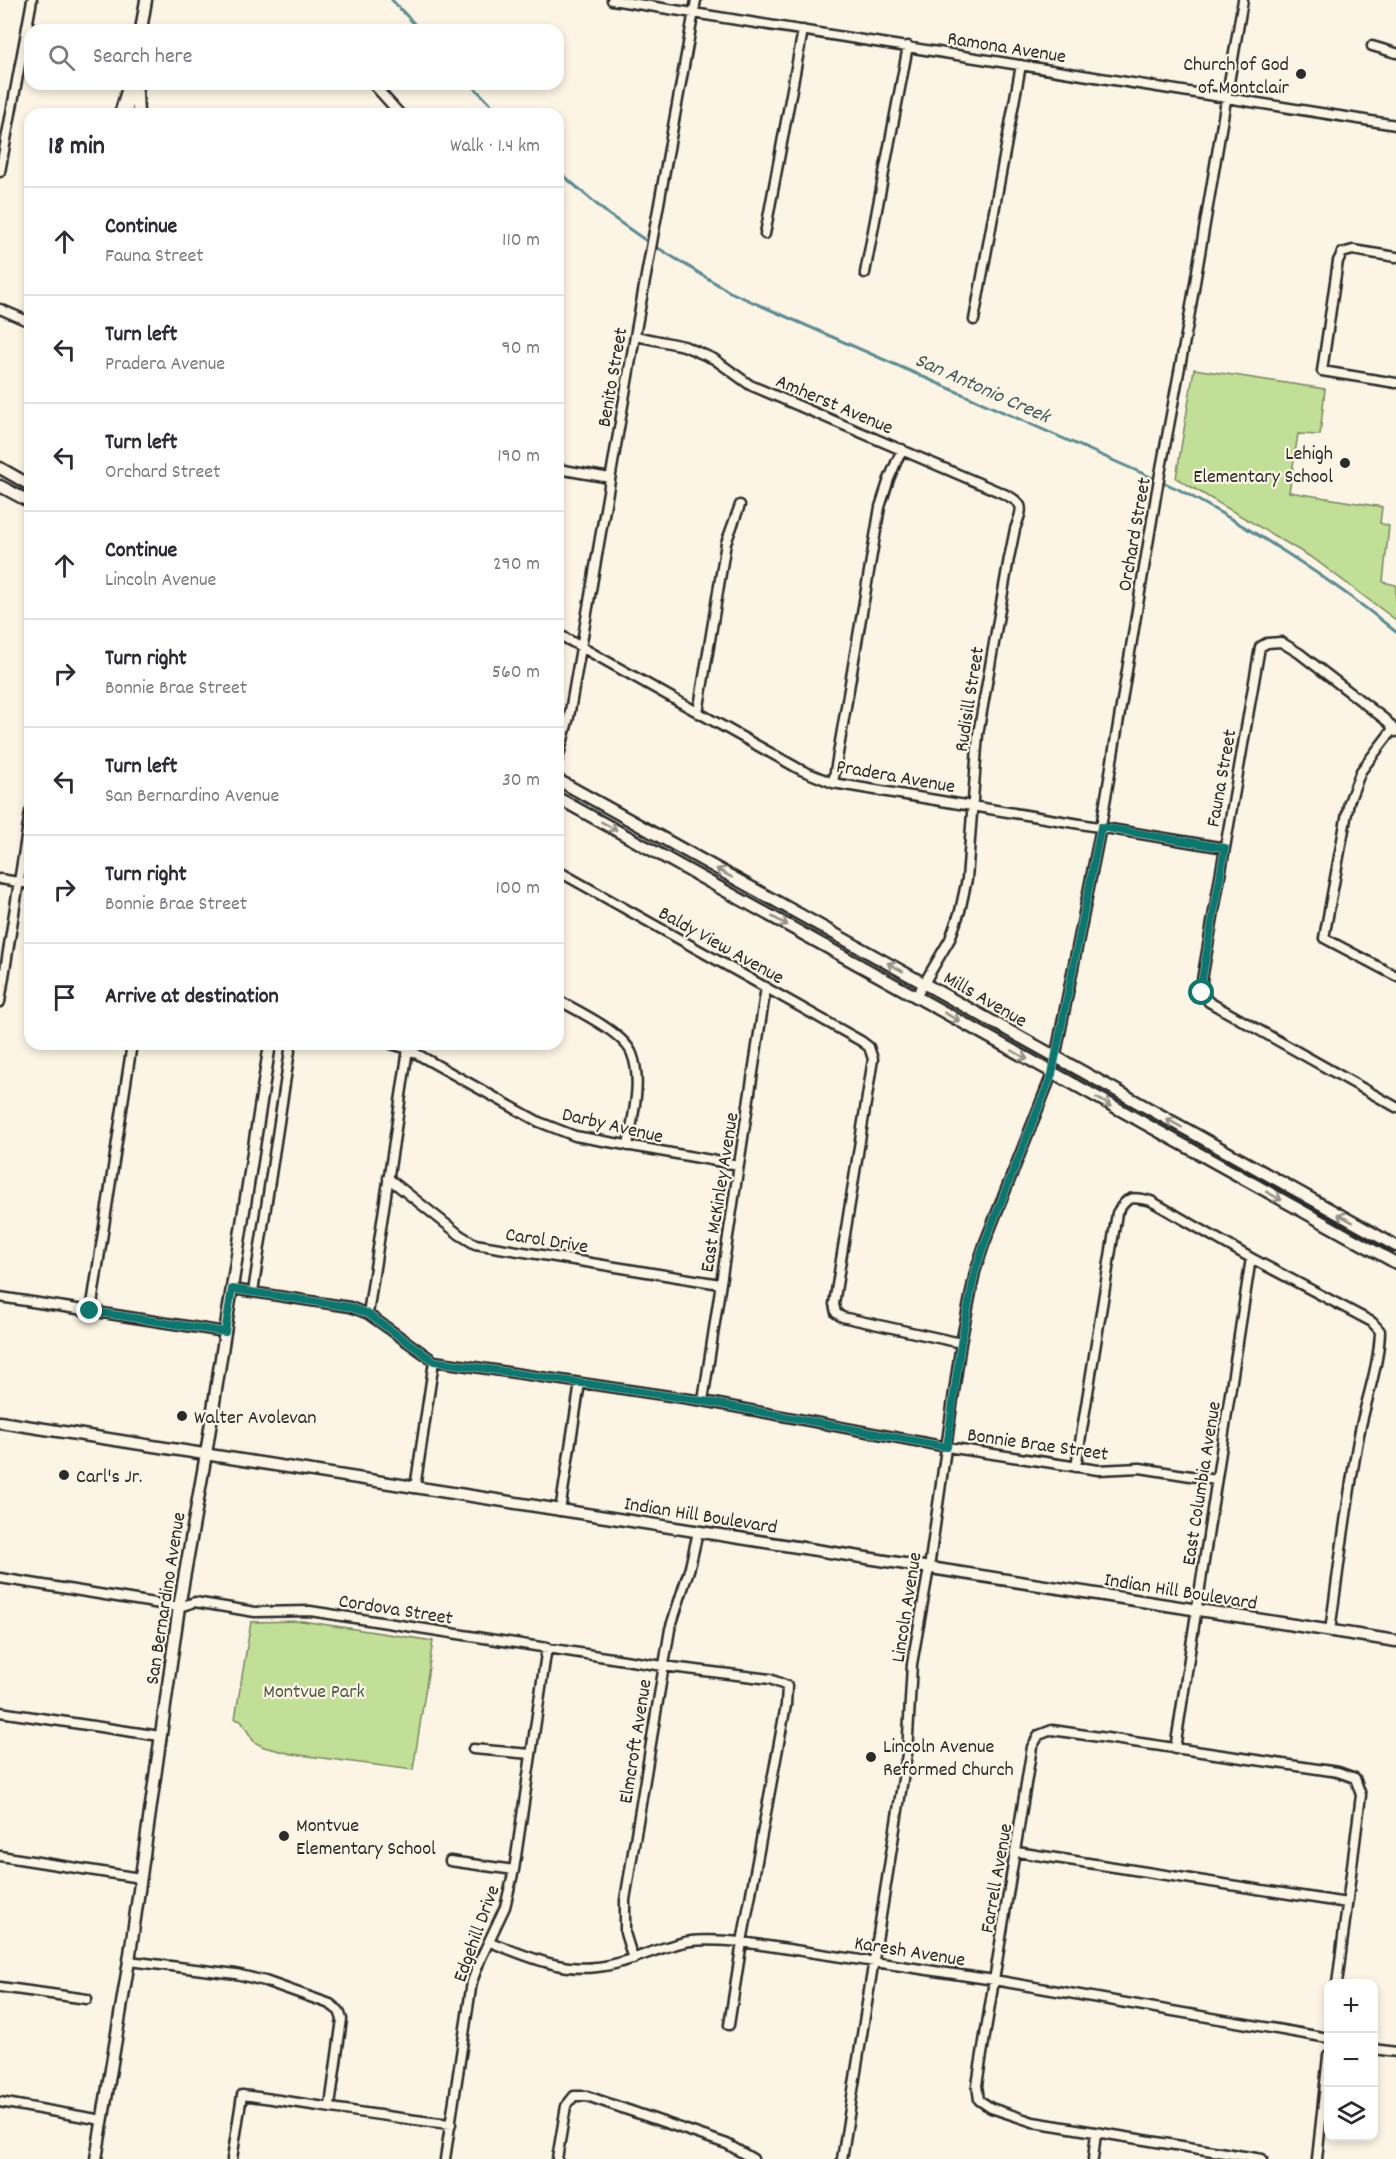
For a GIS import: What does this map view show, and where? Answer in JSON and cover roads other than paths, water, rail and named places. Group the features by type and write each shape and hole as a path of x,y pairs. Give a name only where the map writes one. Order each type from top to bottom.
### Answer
{"main road":[{"path":"142,24 146,0"},
{"path":"127,108 130,90"},
{"path":"136,90 138,108"},
{"path":"0,468 24,482"},
{"path":"0,486 24,499"},
{"name":"Mills Avenue","path":"564,783 1396,1246"},
{"name":"Mills Avenue","path":"564,801 1396,1263"},
{"name":"San Bernardino Avenue","path":"96,2159 129,1961 179,1607 206,1454 269,1050"},
{"name":"Indian Hill Boulevard","path":"0,1422 1396,1641"}],"street":[{"path":"28,24 32,0"},
{"name":"Ramona Avenue","path":"612,0 1396,125"},
{"name":"Benito Street","path":"564,736 696,0"},
{"name":"Orchard Street","path":"1052,1074 1101,827 1157,490 1188,324 1243,0"},
{"path":"765,234 803,30"},
{"path":"0,172 24,43"},
{"path":"865,273 908,46"},
{"path":"1372,46 1396,53"},
{"path":"974,320 1022,65"},
{"path":"121,108 129,90"},
{"path":"378,90 395,108"},
{"path":"1396,257 1353,250 1342,253 1338,261 1322,371 1396,383"},
{"path":"0,309 24,319"},
{"name":"Amherst Avenue","path":"635,336 684,346 714,359 750,385 1016,499 1021,506"},
{"path":"833,783 880,507 902,449"},
{"path":"564,471 610,478"},
{"path":"698,713 726,543 740,505"},
{"name":"Rudisill Street","path":"916,997 950,939 960,911 968,869 978,734 1009,558 1022,514 1021,506"},
{"name":"Pradera Avenue","path":"564,638 801,770 833,783 1225,848"},
{"name":"Fauna Street","path":"1395,730 1387,721 1299,653 1281,642 1267,643 1260,648 1202,980 1202,993 1209,1002 1396,1107"},
{"path":"1395,730 1361,771 1349,802 1324,938 1396,976"},
{"path":"0,1002 24,850"},
{"name":"Baldy View Avenue","path":"564,874 869,1047 873,1059 834,1304 836,1312 842,1317 961,1343"},
{"path":"0,879 24,883"},
{"name":"East McKinley Avenue","path":"703,1401 766,987"},
{"path":"564,1003 609,1028 632,1052 636,1092 628,1146"},
{"path":"90,1311 131,1050"},
{"path":"252,1292 290,1050"},
{"path":"368,1314 408,1050"},
{"name":"Darby Avenue","path":"410,1050 539,1122 575,1136 739,1165"},
{"name":"Lincoln Avenue","path":"842,2159 907,1754 912,1664 929,1568 961,1343 975,1272 985,1242 1052,1074"},
{"name":"Carol Drive","path":"388,1178 460,1235 476,1244 720,1284"},
{"path":"1076,1467 1117,1213 1124,1202 1135,1197 1151,1201 1251,1258 1372,1322 1380,1331 1380,1348 1360,1433 1330,1631"},
{"name":"East Columbia Avenue","path":"1175,1749 1251,1258"},
{"name":"Bonnie Brae Street","path":"232,1289 350,1307 368,1314 434,1361 703,1401 947,1447 1076,1467 1098,1470 1140,1468 1216,1480"},
{"path":"0,1297 225,1332"},
{"path":"416,1488 434,1361"},
{"path":"560,1510 580,1383"},
{"name":"Elmcroft Avenue","path":"633,1959 625,1933 625,1900 670,1629 690,1567 698,1532"},
{"name":"Cordova Street","path":"0,1578 179,1607 195,1602 255,1612 310,1611 663,1666 770,1679 787,1686 786,1705 742,1942"},
{"name":"Edgehill Drive","path":"445,2159 472,1982 505,1907 514,1870 547,1647"},
{"path":"0,1712 160,1736"},
{"name":"Farrell Avenue","path":"1096,2133 1033,2122 991,2108 979,2100 977,2085 1032,1748 1039,1735 1052,1730 1175,1749"},
{"path":"473,1749 531,1754"},
{"path":"1175,1749 1338,1772 1355,1778 1361,1795 1338,1979"},
{"path":"1017,1851 1347,1903"},
{"path":"0,1856 140,1878"},
{"path":"450,1861 514,1870"},
{"name":"Karesh Avenue","path":"490,1942 538,1960 569,1967 597,1967 633,1959 689,1941 742,1942 994,1980 1324,2037"},
{"path":"729,2025 742,1942"},
{"path":"129,1961 236,1974 265,1981 330,2004 339,2011 342,2019 330,2106"},
{"path":"0,1987 87,1998"},
{"path":"1378,2050 1396,2052"},
{"path":"1317,2159 1325,2087"},
{"path":"232,2159 242,2095 330,2106 399,2119 451,2124"},
{"path":"557,2159 566,2106 574,2096 586,2096 727,2144 753,2159"},
{"path":"0,2102 102,2120"},
{"path":"1093,2159 1096,2133 1203,2154 1262,2159"}],"waterway":[{"name":"San Antonio Creek","path":"392,0 414,24"},
{"name":"San Antonio Creek","path":"477,90 494,108"},
{"name":"San Antonio Creek","path":"564,176 608,214 645,240 730,292 1178,489 1290,555 1344,592 1396,632"}],"place":[{"name":"Church of God of Montclair","path":"1301,74"},
{"name":"Lehigh Elementary School","path":"1345,463"},
{"name":"Walter Avolevan","path":"182,1416"},
{"name":"Carl's Jr.","path":"64,1475"},
{"name":"Lincoln Avenue Reformed Church","path":"871,1757"},
{"name":"Montvue Elementary School","path":"284,1836"}],"park label":[{"name":"Montvue Park","path":"314,1690"}]}
